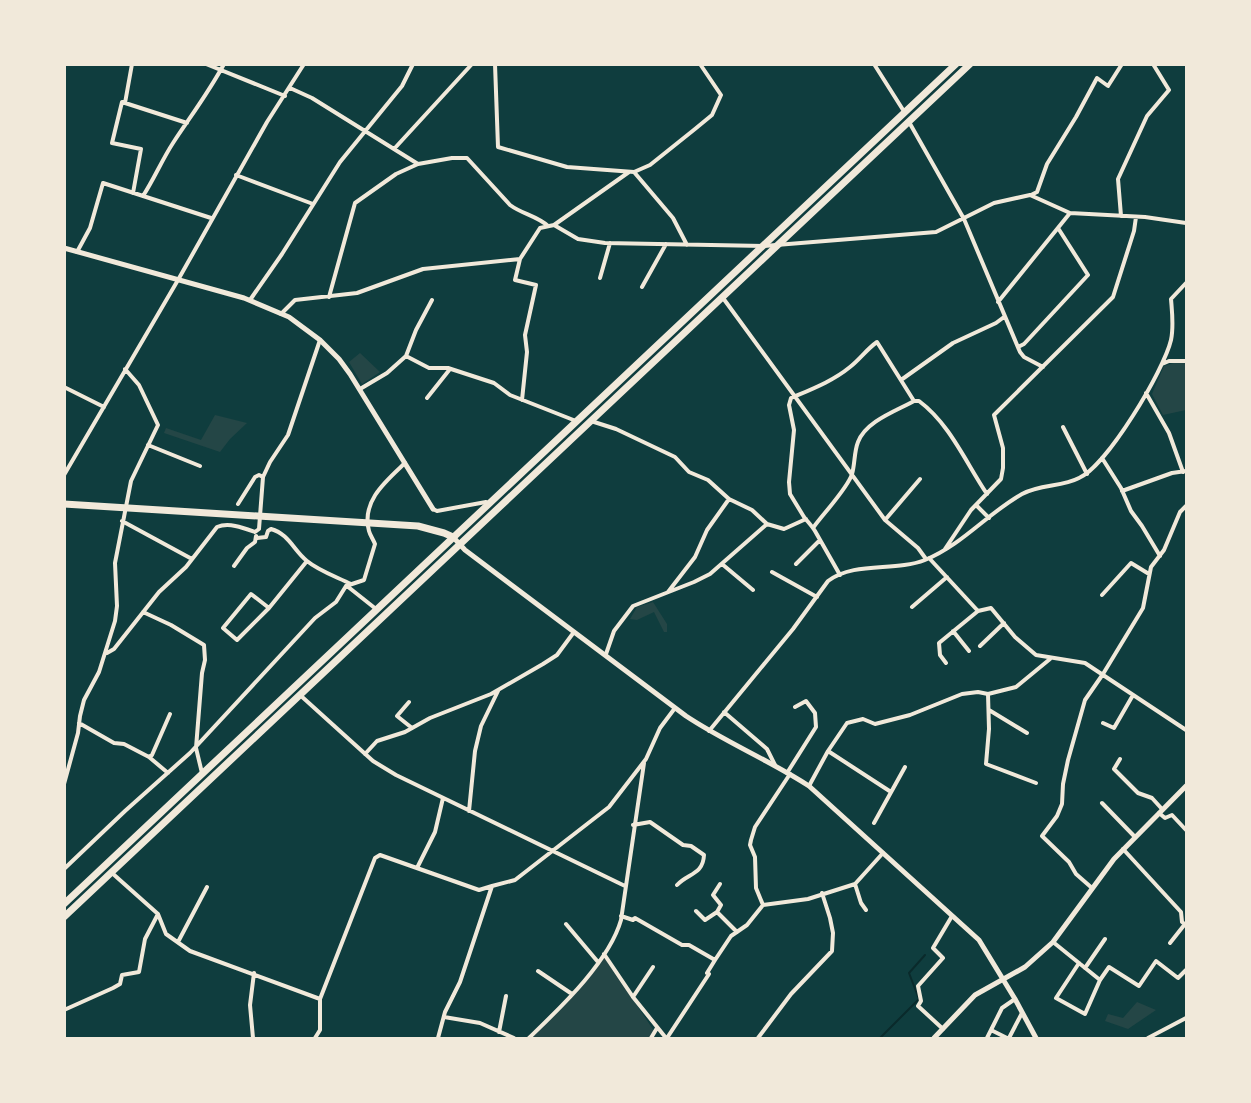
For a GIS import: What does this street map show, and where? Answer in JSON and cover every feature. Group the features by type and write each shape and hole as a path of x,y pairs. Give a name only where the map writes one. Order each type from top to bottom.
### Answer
{"main road":[{"path":"64,904 956,64"},
{"path":"64,917 970,64"},
{"path":"64,504 418,526 453,537"}],"street":[{"path":"132,64 124,103 122,102 112,142 141,149 133,193"},
{"path":"206,64 285,96"},
{"path":"142,196 224,64"},
{"path":"64,475 178,280 236,175 304,64"},
{"path":"250,300 340,162 402,86 414,64"},
{"path":"394,149 472,64"},
{"path":"495,64 498,147 567,167 632,172 673,218 687,245"},
{"path":"522,400 527,352 525,335 536,285 515,280 520,259 540,228 554,225 632,172 650,165 712,115 721,95 699,64"},
{"path":"874,64 905,114"},
{"path":"554,225 578,239 610,243 687,245 764,246 936,232 994,203 1037,192 1047,164 1097,78 1108,86 1122,64"},
{"path":"1120,216 1118,179 1147,116 1169,90 1153,64"},
{"path":"290,88 312,98 418,164"},
{"path":"124,103 187,123"},
{"path":"909,122 964,219 1018,347 1024,357 1043,367"},
{"path":"329,297 355,203 396,174 418,164 452,158 467,158 510,205 518,211 540,219 548,226"},
{"path":"236,175 313,204"},
{"path":"77,252 90,228 103,183 211,218"},
{"path":"1030,195 1070,213 1186,223"},
{"path":"998,302 1070,213"},
{"path":"943,551 976,505 1001,479 1004,468 1003,448 994,415 1113,297 1134,231 1136,217"},
{"path":"1018,347 1024,344 1088,275 1058,228"},
{"path":"600,278 610,243"},
{"path":"642,287 666,244"},
{"path":"64,248 250,300 281,314 321,340 339,359 360,389 432,508 437,511 486,502 490,504"},
{"path":"281,314 295,300 357,293 423,269 520,259"},
{"path":"709,731 793,629 828,581 840,575 872,567 902,566 927,558 943,551 1024,493 1078,479 1093,470 1146,393 1162,364 1171,339 1173,321 1171,299 1186,283"},
{"path":"723,298 885,520 918,548 978,611"},
{"path":"360,389 387,373 406,356 416,330 432,300"},
{"path":"901,380 953,343 1004,317"},
{"path":"234,566 247,548 255,542 260,524 263,477 288,435 321,340"},
{"path":"840,575 790,494 794,430 789,405 792,398 828,382 849,368 877,342 915,401"},
{"path":"406,356 429,368 450,369 494,383 510,395 576,421"},
{"path":"1162,364 1169,361 1186,361"},
{"path":"64,784 78,733 84,700 99,672 116,621 115,563 131,482 158,424 139,385 125,369"},
{"path":"427,398 450,369"},
{"path":"64,387 104,406"},
{"path":"1122,491 1157,477 1185,472 1169,433 1146,393"},
{"path":"813,528 852,475 855,452 862,434 874,424 919,400 928,407 945,428 987,494"},
{"path":"591,421 616,429 675,457 688,472 708,480 729,499 752,510 767,524 784,529 806,519"},
{"path":"1063,427 1087,474"},
{"path":"148,445 200,466"},
{"path":"1102,458 1131,511 1143,526 1160,556"},
{"path":"64,869 196,748 315,618 336,602 348,585 364,580 375,544 369,533 368,522 373,497 379,488 405,464"},
{"path":"238,504 255,477 259,475 263,477"},
{"path":"885,520 921,479"},
{"path":"668,593 695,557 707,530 729,499"},
{"path":"976,505 989,518"},
{"path":"1092,888 1076,874 1069,862 1042,836 1057,816 1062,804 1068,760 1085,700 1143,608 1148,592 1151,567 1160,556 1180,512 1186,506"},
{"path":"122,521 192,559"},
{"path":"606,654 614,631 633,606 694,582 722,564 767,524"},
{"path":"106,654 114,649 159,592 192,559 217,527 222,525 241,527 256,535 266,537 271,529 277,531 289,540 307,561 348,585 377,609"},
{"path":"453,537 459,544 675,708 709,731 809,786 980,940 1035,1038"},
{"path":"796,564 820,540"},
{"path":"269,608 251,594 223,628 237,640 269,608 307,561"},
{"path":"1102,595 1131,562 1149,574"},
{"path":"722,564 753,590"},
{"path":"772,572 817,597"},
{"path":"912,607 947,577"},
{"path":"946,663 940,655 939,643 978,611 991,608 1015,637 1036,655 1085,663 1186,730"},
{"path":"143,612 171,625 204,645 205,660 196,748 202,774"},
{"path":"980,646 1004,623"},
{"path":"952,631 969,651"},
{"path":"365,754 377,741 498,690 557,655 574,632"},
{"path":"809,786 846,723 863,719 875,724 910,715 962,694 978,692 988,694 1016,687 1050,659"},
{"path":"469,811 475,751 481,726 498,690"},
{"path":"988,694 986,764 1036,783"},
{"path":"300,695 365,754 396,775 625,886"},
{"path":"1103,723 1114,728 1132,695"},
{"path":"763,905 756,888 755,857 750,845 751,840 755,827 816,727 815,713 807,701 795,707"},
{"path":"409,702 397,716 412,728"},
{"path":"315,1038 320,1030 320,999 375,858 380,855 479,890 515,880 609,807 644,763 660,728 675,708"},
{"path":"988,710 1027,733"},
{"path":"724,712 767,749 776,767"},
{"path":"149,757 152,755 170,714"},
{"path":"79,723 114,743 124,744 149,757 168,773"},
{"path":"828,751 891,792"},
{"path":"1120,759 1114,769 1138,793 1152,798 1165,818 1172,815 1186,831"},
{"path":"529,1038 572,994 616,936 644,763"},
{"path":"874,823 905,767"},
{"path":"934,1038 975,995 1025,967 1053,942 1123,849 1186,786"},
{"path":"417,868 435,832 443,798"},
{"path":"1102,803 1135,837"},
{"path":"633,825 650,822 683,845 691,846 704,855 704,862 694,875 683,878 677,885"},
{"path":"1123,849 1184,911 1182,922 1186,925 1170,943"},
{"path":"604,954 633,997 666,1038 704,982 731,936 747,925 763,905 808,899 855,884 883,854"},
{"path":"111,873 158,914 166,934 190,951 320,999"},
{"path":"696,911 705,920 717,912 721,905 713,895 720,884"},
{"path":"855,884 861,903 866,910"},
{"path":"438,1038 444,1017 460,982 492,886"},
{"path":"178,942 207,887"},
{"path":"758,1038 791,994 832,951 833,933 822,893"},
{"path":"717,912 737,932"},
{"path":"64,1010 120,984 122,975 139,972 145,939 158,914"},
{"path":"621,916 633,920 635,918 682,945 689,945 715,960"},
{"path":"943,1029 918,1005 921,1001 918,986 943,958 933,948 952,916"},
{"path":"566,924 598,962"},
{"path":"1085,968 1105,939"},
{"path":"1053,942 1100,980"},
{"path":"1079,963 1056,998 1085,1014 1100,980 1109,967 1139,986 1156,961 1178,978 1186,970"},
{"path":"633,997 653,967"},
{"path":"538,971 572,994"},
{"path":"253,1038 250,1005 254,973"},
{"path":"499,1032 506,996"},
{"path":"987,1038 1002,1008 1015,999"},
{"path":"992,1030 1008,1038 1022,1013"},
{"path":"444,1017 480,1023 514,1038"},
{"path":"1149,1038 1185,1019 1186,1026"},
{"path":"651,1038 657,1028"}],"shaded area":[{"path":"360,353 380,372 362,384 349,362"},
{"path":"1183,360 1186,362 1186,410 1163,415 1152,394 1164,366"},
{"path":"215,415 247,423 220,452 164,433 166,428 201,440"},
{"path":"653,602 667,624 667,632 664,632 654,612 637,620 630,619 637,607"},
{"path":"604,956 654,1031 650,1038 530,1038 565,1005"},
{"path":"1137,1002 1156,1010 1128,1029 1105,1021 1108,1014 1123,1018"}],"waterway":[{"path":"880,1038 919,999 909,973 925,955"}]}
